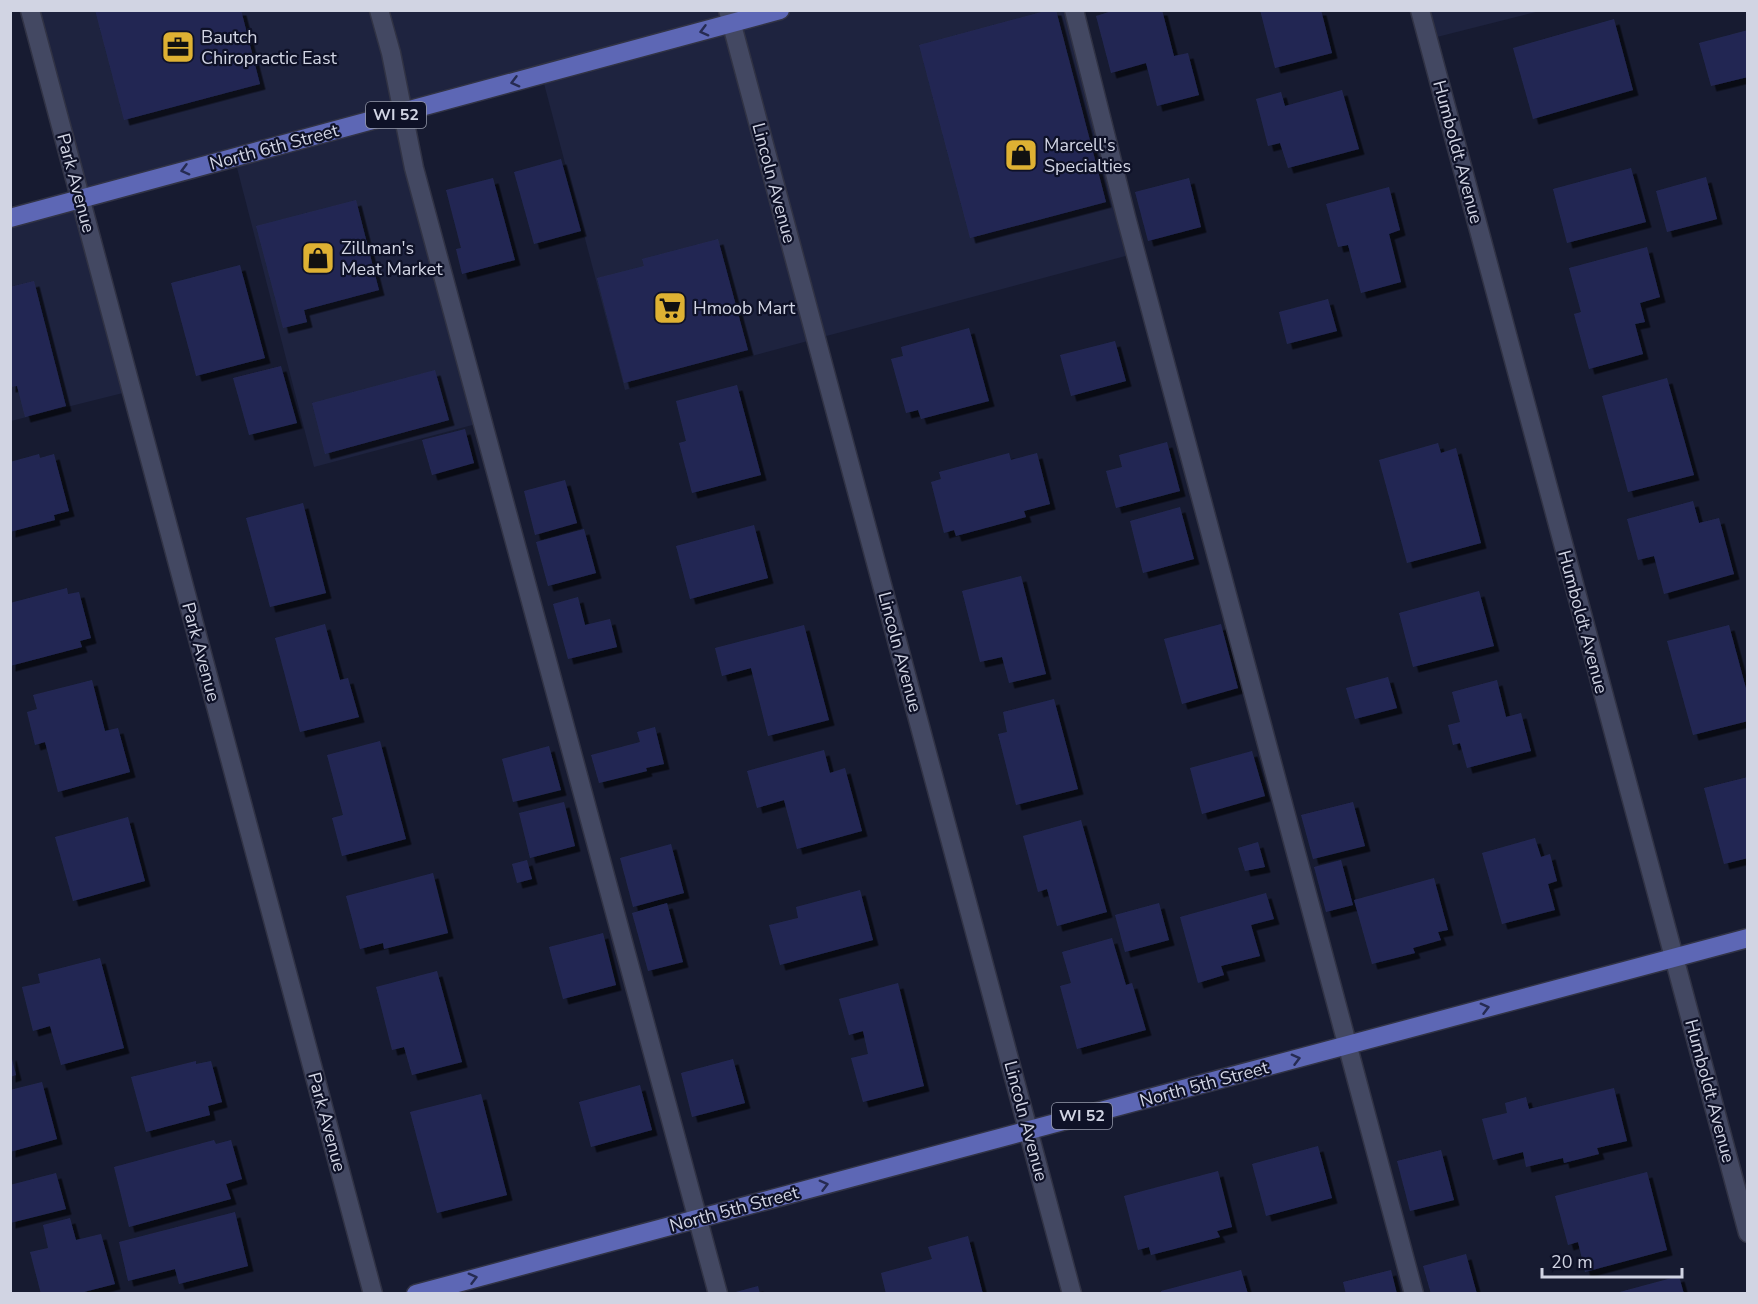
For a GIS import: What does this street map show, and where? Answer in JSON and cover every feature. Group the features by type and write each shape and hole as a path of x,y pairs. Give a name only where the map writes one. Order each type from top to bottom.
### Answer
{"main road":[{"name":"North 6th Street","path":"10,218 403,113 730,17 780,10"},
{"name":"North 5th Street","path":"417,1293 1748,938"}],"street":[{"name":"Park Avenue","path":"30,10 373,1293"},
{"path":"379,10 391,53 417,179 718,1293"},
{"path":"1074,10 1126,217 1414,1293"},
{"name":"Humboldt Avenue","path":"1420,10 1748,1233"},
{"name":"Lincoln Avenue","path":"730,17 1072,1293"}],"shaded area":[{"path":"1070,10 1133,254 625,390 542,76 400,115 480,423 314,467 235,160 74,204 123,393 11,421 10,219 73,204 24,11"},
{"path":"1426,10 1540,11 1433,38"}],"building":[{"name":"Bautch Chiropractic East","path":"95,10 241,10 260,84 124,120"},
{"name":"Marcell's Specialties","path":"1056,10 1106,202 970,238 919,45"},
{"path":"1115,10 1162,10 1174,56 1188,53 1199,95 1157,106 1146,63 1111,73 1096,16"},
{"path":"1260,10 1321,10 1332,53 1275,68"},
{"path":"1614,19 1633,90 1533,119 1513,48"},
{"path":"1748,30 1748,77 1711,86 1699,43"},
{"path":"1342,90 1359,149 1288,168 1280,143 1268,146 1256,99 1281,92 1285,106"},
{"path":"561,159 581,231 534,244 514,172"},
{"path":"1631,168 1646,222 1567,243 1553,189"},
{"path":"1706,177 1717,219 1667,232 1656,191"},
{"path":"493,178 515,260 462,274 456,249 461,248 446,190"},
{"path":"1189,178 1201,227 1148,241 1135,192"},
{"path":"1389,187 1400,230 1389,234 1401,282 1361,293 1348,245 1338,247 1326,204"},
{"name":"Zillman's Meat Market","path":"356,200 379,290 304,310 307,322 283,328 256,226"},
{"name":"Hmoob Mart","path":"718,239 748,350 624,383 597,278 644,266 642,259"},
{"path":"1647,247 1660,297 1640,303 1645,322 1635,324 1643,354 1589,369 1574,314 1581,312 1569,268"},
{"path":"240,265 265,358 196,376 171,283"},
{"path":"34,281 66,406 25,417 17,386 10,387 10,287"},
{"path":"1328,299 1337,331 1287,344 1279,312"},
{"path":"969,328 989,401 921,419 918,410 906,413 891,359 903,356 901,347"},
{"path":"1115,341 1126,381 1071,396 1060,355"},
{"path":"281,366 297,423 249,435 233,378"},
{"path":"435,370 449,420 325,454 312,403"},
{"path":"1667,378 1694,475 1628,492 1602,396"},
{"path":"737,385 761,475 692,493 679,443 686,441 676,401"},
{"path":"465,429 474,463 432,475 422,440"},
{"path":"1167,442 1180,491 1116,508 1106,471 1122,467 1119,455"},
{"path":"1438,443 1441,453 1456,448 1481,543 1407,563 1379,460"},
{"path":"1009,453 1011,460 1037,453 1050,504 1024,511 1026,517 956,536 954,530 944,533 931,482 941,479 939,472"},
{"path":"39,454 40,458 54,454 69,511 54,515 55,520 10,532 10,462"},
{"path":"565,480 577,523 535,535 524,491"},
{"path":"1693,501 1699,523 1719,518 1734,574 1664,594 1654,556 1638,560 1627,519"},
{"path":"303,503 326,593 270,607 246,518"},
{"path":"1180,507 1194,559 1143,573 1130,521"},
{"path":"754,525 768,578 690,599 676,546"},
{"path":"584,529 596,573 548,586 536,542"},
{"path":"1021,576 1046,674 1009,683 1002,657 980,662 962,591"},
{"path":"67,588 68,594 79,592 91,638 80,641 82,647 10,666 10,603"},
{"path":"1479,591 1494,646 1413,667 1399,613"},
{"path":"578,597 585,625 610,619 617,647 568,659 553,604"},
{"path":"325,624 340,680 348,678 359,717 300,732 275,638"},
{"path":"1221,624 1238,688 1182,704 1164,639"},
{"path":"804,625 829,720 768,736 751,668 722,676 715,648"},
{"path":"1729,625 1748,696 1748,721 1693,735 1667,641"},
{"path":"1388,677 1397,708 1355,719 1346,688"},
{"path":"92,680 105,731 118,728 130,772 58,792 45,742 35,745 27,712 37,709 33,695"},
{"path":"1497,680 1506,717 1521,713 1531,751 1467,768 1460,743 1453,745 1448,725 1460,722 1452,692"},
{"path":"1054,699 1078,789 1016,805 998,734 1007,732 1003,712"},
{"path":"655,727 664,764 646,768 647,771 599,783 591,755 640,742 637,732"},
{"path":"380,741 406,839 342,856 332,818 343,815 327,755"},
{"path":"549,746 561,790 513,802 502,759"},
{"path":"824,750 830,773 845,768 862,831 797,849 784,800 757,808 747,771"},
{"path":"1252,751 1265,796 1202,814 1190,768"},
{"path":"1748,777 1748,858 1724,864 1704,788"},
{"path":"564,802 575,846 530,858 519,813"},
{"path":"1353,802 1365,846 1313,859 1301,815"},
{"path":"128,817 145,881 73,901 55,837"},
{"path":"1081,820 1107,912 1057,926 1047,889 1038,892 1023,836"},
{"path":"1535,838 1541,857 1550,854 1557,881 1548,884 1555,910 1502,924 1482,853"},
{"path":"1258,842 1265,867 1245,871 1238,848"},
{"path":"671,844 684,893 633,907 620,858"},
{"path":"527,860 532,879 517,883 512,864"},
{"path":"1341,860 1353,905 1326,912 1314,867"},
{"path":"433,873 448,933 384,949 383,943 360,949 346,896"},
{"path":"1434,878 1448,930 1438,932 1441,940 1413,948 1415,953 1372,964 1354,900"},
{"path":"860,890 873,940 780,965 769,925 798,918 796,907"},
{"path":"1266,893 1274,919 1251,925 1260,956 1221,966 1224,975 1198,983 1180,917"},
{"path":"667,903 683,962 648,971 632,913"},
{"path":"1159,903 1169,940 1125,952 1115,915"},
{"path":"603,933 616,985 563,999 549,947"},
{"path":"1112,938 1126,985 1132,983 1146,1030 1077,1049 1060,986 1071,983 1062,952"},
{"path":"100,958 124,1048 61,1065 50,1026 33,1031 22,987 40,983 38,974"},
{"path":"437,971 462,1062 412,1075 404,1047 392,1050 376,987"},
{"path":"898,983 924,1086 863,1102 851,1058 868,1054 863,1031 849,1035 839,999"},
{"path":"10,1056 16,1075 10,1077"},
{"path":"733,1059 745,1103 692,1117 681,1073"},
{"path":"196,1061 196,1064 211,1061 222,1102 208,1106 210,1115 146,1132 131,1077"},
{"path":"42,1082 57,1139 10,1152 10,1090"},
{"path":"640,1085 652,1130 591,1147 579,1102"},
{"path":"1614,1088 1627,1141 1597,1148 1599,1154 1564,1163 1563,1158 1526,1167 1523,1152 1493,1160 1482,1119 1507,1113 1505,1103 1526,1097 1529,1109"},
{"path":"481,1094 507,1195 437,1213 410,1112"},
{"path":"214,1140 216,1144 231,1140 242,1179 226,1184 231,1199 129,1227 114,1167"},
{"path":"1318,1146 1332,1198 1266,1216 1252,1164"},
{"path":"1441,1150 1454,1200 1410,1211 1397,1161"},
{"path":"1218,1171 1232,1227 1217,1231 1220,1237 1151,1255 1149,1247 1138,1250 1124,1196"},
{"path":"1647,1172 1667,1250 1585,1272 1578,1242 1568,1245 1555,1196"},
{"path":"56,1173 66,1209 10,1223 10,1185"},
{"path":"235,1212 248,1266 179,1284 175,1269 128,1281 119,1242"},
{"path":"70,1218 76,1240 101,1234 115,1284 84,1292 84,1294 41,1294 30,1252 48,1248 43,1225"},
{"path":"968,1236 983,1294 886,1294 881,1273 932,1259 928,1247"},
{"path":"1466,1254 1477,1294 1431,1294 1423,1266"},
{"path":"1241,1270 1248,1294 1162,1294 1161,1291"},
{"path":"1391,1270 1397,1294 1346,1294 1343,1282"},
{"path":"1679,1276 1684,1294 1616,1294 1616,1293"},
{"path":"758,1286 760,1294 732,1294 732,1293"}],"place":[{"name":"Bautch Chiropractic East","path":"178,47"},
{"name":"Marcell's Specialties","path":"1021,155"},
{"name":"Zillman's Meat Market","path":"318,258"},
{"name":"Hmoob Mart","path":"670,308"}]}
